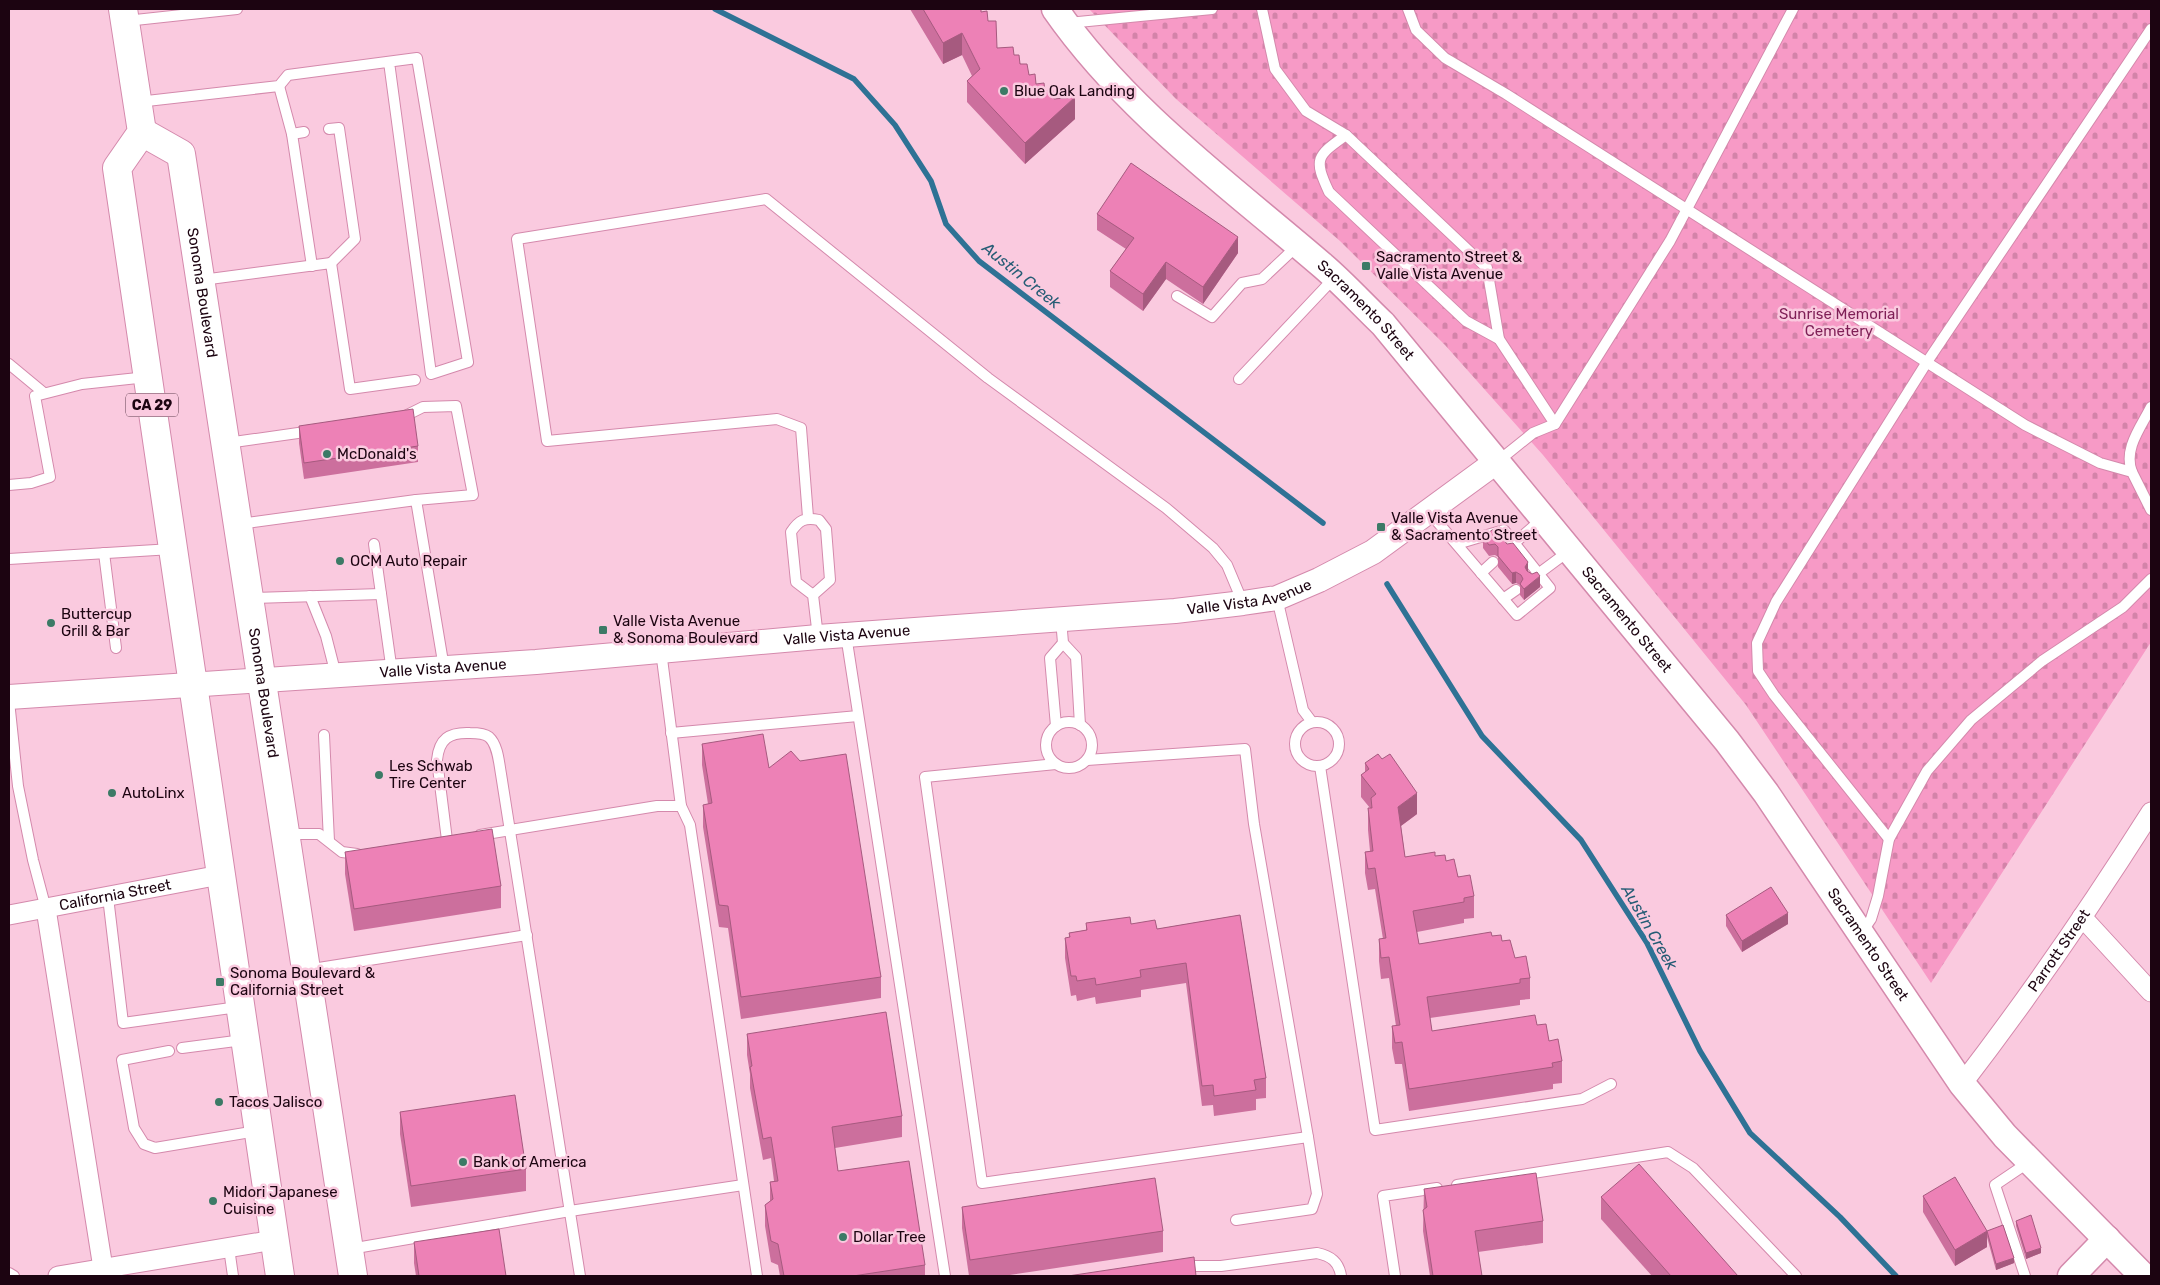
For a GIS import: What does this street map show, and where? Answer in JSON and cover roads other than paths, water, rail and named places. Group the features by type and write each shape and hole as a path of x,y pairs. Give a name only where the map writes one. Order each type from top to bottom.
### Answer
{"main road":[{"path":"124,15 142,132"},
{"name":"Sacramento Street","path":"1060,16 1133,101 1177,144 1335,277 1383,324 1727,741 1766,793 1862,933 1962,1084 2005,1136 2144,1276"},
{"name":"Sonoma Boulevard","path":"142,132 181,154 353,1276"},
{"name":"CA 29","path":"142,132 117,168 280,1276"},
{"path":"2071,1276 2107,1239"}],"street":[{"name":"Valle Vista Avenue","path":"9,697 392,672 1243,604 1277,598 1319,580 1373,552 1496,462"},
{"name":"Parrott Street","path":"1962,1084 1989,1049 2082,916 2151,812"},
{"name":"California Street","path":"9,915 220,875"},
{"path":"46,909 103,1268"},
{"path":"2082,916 2151,992"},
{"path":"58,1276 103,1268 125,1270 274,1240"}],"lane":[{"path":"124,15 237,9"},
{"path":"1060,16 1212,9"},
{"path":"1262,9 1275,69 1306,111 1346,135 1488,268 1499,339 1555,424"},
{"path":"1408,9 1416,30 1445,58 1506,94 2025,425 2100,463 2132,472"},
{"path":"1496,462 1533,433 1555,424 1670,241 1793,9"},
{"path":"1889,839 1758,671 1757,643 1776,602 1928,362 2151,29"},
{"path":"137,102 279,86 288,74 417,58 468,362 431,374 389,62"},
{"path":"279,86 292,134 312,266"},
{"path":"201,280 331,263 355,239 339,128 329,129"},
{"path":"292,134 304,132"},
{"path":"1346,135 1323,152 1319,170 1329,192 1466,321 1499,339"},
{"path":"808,518 801,428 777,419 547,441 517,239 766,199 988,378 1166,508 1213,548 1227,566 1243,604"},
{"path":"1177,296 1212,318 1242,283 1262,279 1298,245"},
{"path":"331,263 350,389 415,380"},
{"path":"1239,379 1335,277"},
{"path":"9,364 44,393"},
{"path":"9,484 31,483 50,477 35,407 35,396 82,384 148,377"},
{"path":"239,524 416,500 473,496 456,406 423,407 402,418 393,419"},
{"path":"2151,407 2130,447 2129,464 2151,510"},
{"path":"226,443 324,429"},
{"path":"416,500 444,668"},
{"path":"1429,512 1517,615 1550,588 1535,576 1511,546 1504,530 1457,544"},
{"path":"813,595 830,580 826,530 819,520 808,518 798,522 791,532 796,582 813,595 818,638"},
{"path":"1511,546 1542,519"},
{"path":"374,544 392,672"},
{"path":"9,559 173,548"},
{"path":"1535,576 1569,551"},
{"path":"104,553 116,648"},
{"path":"1481,573 1494,562"},
{"path":"1862,933 1870,919 1878,896 1889,839 1927,771 1971,720 2042,661 2124,607 2151,579"},
{"path":"1503,599 1516,590"},
{"path":"250,598 381,594"},
{"path":"310,596 326,636 336,675"},
{"path":"1277,598 1302,710 1312,722"},
{"path":"1061,620 1063,643 1076,657 1080,725"},
{"path":"846,635 945,1276"},
{"path":"1056,726 1050,658 1063,643"},
{"path":"661,651 681,806 690,825 757,1276"},
{"path":"9,701 18,786 33,860 46,909"},
{"path":"671,733 858,716"},
{"path":"1056,764 1047,752 1046,745 1050,732 1056,726 1068,722 1080,725 1086,729 1092,741 1092,748 1087,760 1082,765 1068,768 1056,764 925,777 982,1183 1308,1137"},
{"path":"1312,722 1320,722 1333,728 1340,742 1336,756 1331,762 1320,766 1304,762 1296,751 1296,736 1305,726 1312,722"},
{"path":"580,1276 511,830 496,750 489,737 478,733 457,732 440,743 438,750 437,760 452,840 511,830 657,806 681,806"},
{"path":"324,735 329,841"},
{"path":"1087,760 1245,749 1254,824 1308,1137 1316,1194 1312,1209 1236,1220"},
{"path":"1320,766 1375,1130 1582,1100 1611,1084"},
{"path":"285,834 319,834 342,852 360,855 370,853"},
{"path":"108,897 123,1023 240,1007"},
{"path":"305,970 527,935"},
{"path":"182,1048 244,1040"},
{"path":"168,1051 122,1060 134,1128 144,1144 155,1148 258,1131"},
{"path":"1395,1276 1383,1196 1668,1152 1693,1168 1796,1276"},
{"path":"2025,1276 1995,1185 2030,1161"},
{"path":"349,1249 570,1211 743,1185"},
{"path":"229,1248 233,1276"},
{"path":"1170,1265 1221,1266 1317,1253 1335,1261 1341,1276"},
{"path":"9,1273 14,1276"}],"waterway":[{"name":"Austin Creek","path":"715,9 854,79 895,125 931,181 946,224 979,261 1323,523"},
{"name":"Austin Creek","path":"1387,584 1482,736 1581,840 1647,943 1700,1051 1750,1133 1840,1217 1896,1276"}],"place":[{"name":"Blue Oak Landing","path":"1004,91"},
{"name":"Sacramento Street & Valle Vista Avenue","path":"1366,266"},
{"name":"McDonald's","path":"327,454"},
{"name":"Valle Vista Avenue & Sacramento Street","path":"1381,527"},
{"name":"OCM Auto Repair","path":"340,561"},
{"name":"Buttercup Grill & Bar","path":"51,623"},
{"name":"Valle Vista Avenue & Sonoma Boulevard","path":"603,630"},
{"name":"Les Schwab Tire Center","path":"379,775"},
{"name":"AutoLinx","path":"112,793"},
{"name":"Sonoma Boulevard & California Street","path":"220,982"},
{"name":"Tacos Jalisco","path":"219,1102"},
{"name":"Bank of America","path":"463,1162"},
{"name":"Midori Japanese Cuisine","path":"213,1201"},
{"name":"Dollar Tree","path":"843,1237"}],"park label":[{"name":"Sunrise Memorial Cemetery","path":"1839,322"}]}
